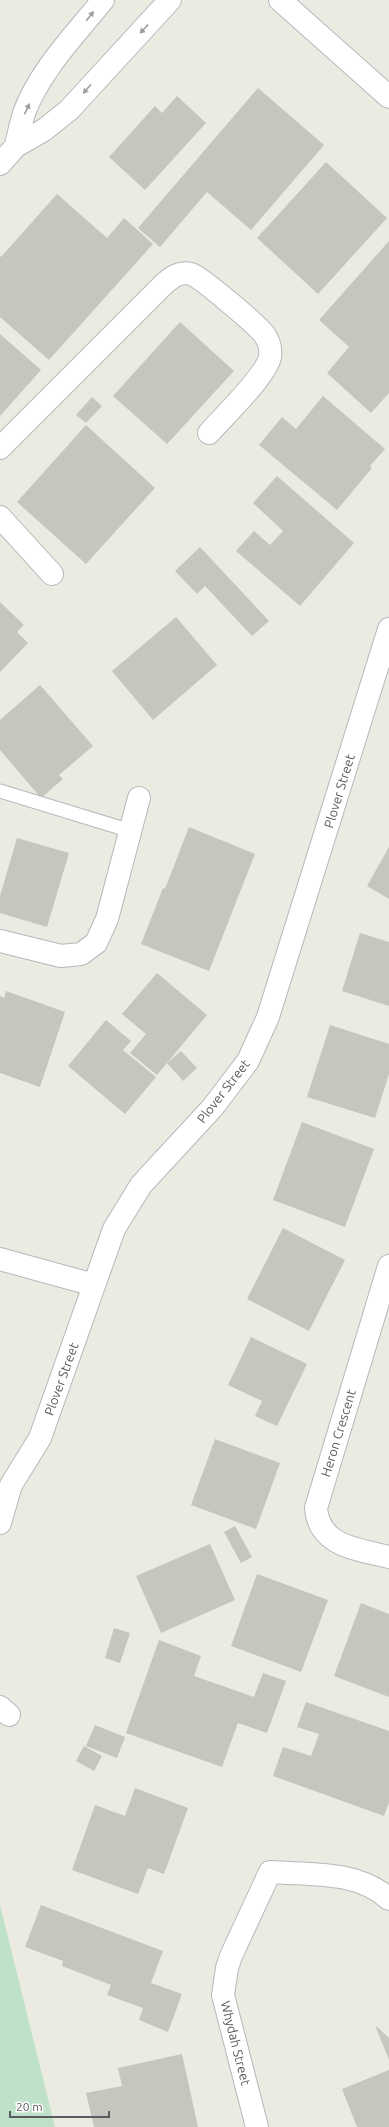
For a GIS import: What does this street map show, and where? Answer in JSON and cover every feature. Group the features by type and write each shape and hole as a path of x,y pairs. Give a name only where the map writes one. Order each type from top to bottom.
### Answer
{"street":[{"path":"16,146 24,113 38,86 53,62 103,0"},
{"path":"0,164 16,146 44,130 69,110 170,0"},
{"path":"280,0 389,97"},
{"path":"0,448 164,284 180,274 192,275 206,283 264,334 271,350 270,360 257,379 209,433"},
{"path":"0,517 52,574"},
{"name":"Plover Street","path":"0,1523 11,1485 40,1438 114,1229 141,1185 213,1107 248,1061 268,1017 389,629"},
{"path":"0,941 61,956 81,954 96,943 107,919 139,798"},
{"path":"0,1259 94,1285"},
{"name":"Heron Crescent","path":"389,1266 316,1508 319,1523 333,1540 344,1545 389,1557"},
{"name":"Whydah Street","path":"257,2127 223,1995 227,1968 231,1956 270,1872 343,1877 372,1886 389,1899"}],"lane":[{"path":"0,791 131,830"}],"green space":[{"path":"0,1905 55,2127 0,2127"}],"building":[{"path":"258,88 324,145 251,230 207,192 160,247 138,228"},
{"path":"177,96 206,123 145,190 109,157 155,106 162,113"},
{"path":"326,162 387,218 318,294 257,238"},
{"path":"57,194 107,238 124,218 153,244 49,360 0,317 0,256 1,257"},
{"path":"389,241 389,393 371,413 327,373 349,347 319,320"},
{"path":"180,322 234,371 167,444 113,396"},
{"path":"0,334 41,370 0,416"},
{"path":"323,396 385,449 370,466 372,468 337,510 259,445 282,417 296,429"},
{"path":"92,397 102,406 86,423 76,415"},
{"path":"86,425 155,488 86,564 17,502"},
{"path":"277,476 354,543 300,606 236,551 254,531 270,545 283,531 253,503"},
{"path":"200,547 269,621 252,636 205,586 197,594 175,571"},
{"path":"0,602 24,625 17,632 28,643 0,672"},
{"path":"176,617 217,665 153,720 112,671"},
{"path":"40,685 93,746 59,775 63,779 41,798 0,750 0,720"},
{"path":"189,827 255,854 209,971 141,944 163,888 165,889"},
{"path":"17,838 69,853 47,927 0,913 0,896"},
{"path":"389,847 389,899 367,886"},
{"path":"360,933 389,942 389,1006 342,991"},
{"path":"157,973 207,1015 157,1075 130,1053 146,1034 122,1014"},
{"path":"6,991 65,1012 40,1087 0,1073 0,996 4,998"},
{"path":"106,1020 131,1041 123,1050 156,1077 125,1114 68,1066"},
{"path":"330,1025 389,1044 389,1074 375,1118 307,1097"},
{"path":"181,1051 197,1068 183,1081 167,1063"},
{"path":"302,1122 374,1149 345,1227 273,1200"},
{"path":"283,1228 345,1260 309,1331 247,1299"},
{"path":"251,1337 307,1364 277,1426 255,1416 262,1401 228,1385"},
{"path":"215,1439 280,1463 256,1529 191,1505"},
{"path":"235,1526 252,1557 241,1563 224,1532"},
{"path":"210,1544 235,1600 161,1633 136,1576"},
{"path":"257,1574 328,1600 301,1672 231,1646"},
{"path":"361,1603 389,1614 389,1697 334,1676"},
{"path":"114,1628 130,1633 120,1663 105,1658"},
{"path":"159,1640 201,1656 194,1676 254,1697 263,1673 286,1681 267,1733 238,1723 222,1767 126,1733"},
{"path":"306,1702 389,1731 389,1802 384,1816 273,1776 283,1747 311,1756 319,1734 297,1727"},
{"path":"95,1725 125,1737 117,1758 86,1746"},
{"path":"84,1746 102,1756 94,1771 76,1761"},
{"path":"135,1788 188,1808 164,1874 148,1868 138,1894 72,1870 95,1805 125,1816"},
{"path":"41,1905 163,1951 151,1983 182,1994 168,2032 139,2020 143,2008 107,1995 111,1985 62,1966 63,1961 25,1947"},
{"path":"375,2025 389,2038 389,2060"},
{"path":"182,2054 198,2127 94,2127 86,2093 122,2086 118,2068"},
{"path":"389,2070 389,2127 357,2127 342,2089"}]}
